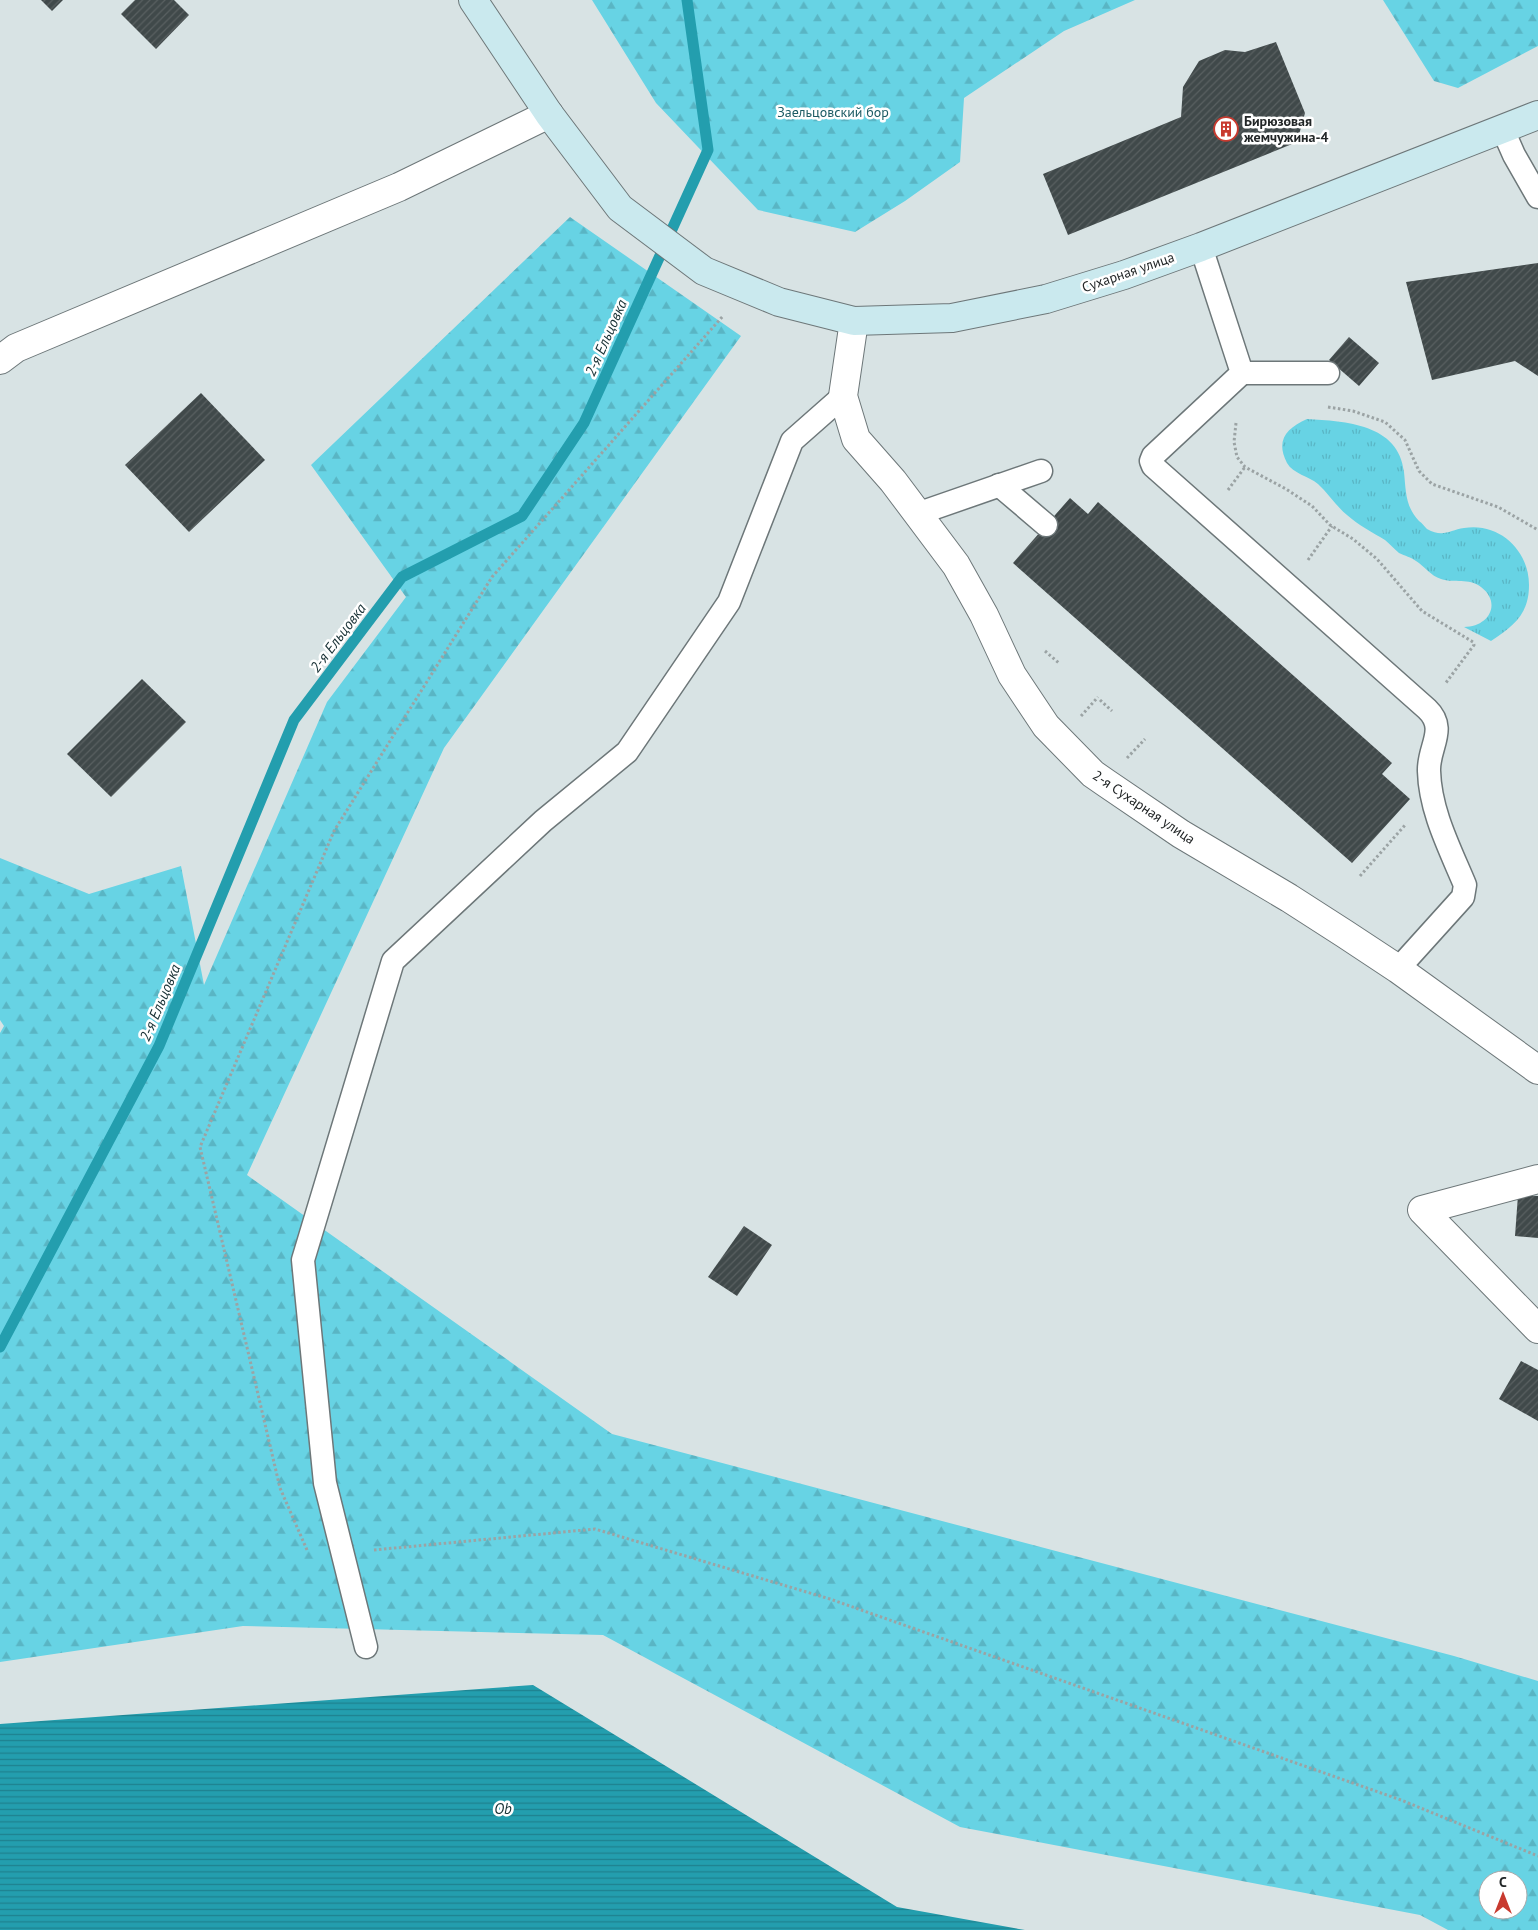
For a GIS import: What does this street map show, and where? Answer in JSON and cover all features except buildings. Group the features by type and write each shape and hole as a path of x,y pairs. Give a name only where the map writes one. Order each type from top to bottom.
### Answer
{"street":[{"name":"Сухарная улица","path":"473,0 549,114 620,208 704,271 779,302 854,321 952,318 1046,299 1124,275 1201,247 1538,115"},
{"path":"0,360 16,348 399,187 549,114"},
{"name":"2-я Сухарная улица","path":"854,321 843,396 856,439 893,481 956,565 984,616 1012,675 1046,726 1093,774 1181,834 1289,898 1398,969 1538,1070"},
{"path":"1538,1179 1422,1210 1538,1329"}],"lane":[{"path":"1503,130 1514,155 1538,197"},
{"path":"1201,247 1242,373"},
{"path":"1328,373 1242,373 1153,456 1151,462 1153,466 1437,720 1438,728 1429,769 1433,794 1437,816 1465,885 1465,891 1463,897 1398,969"},
{"path":"366,1647 325,1482 303,1260 392,961 543,821 627,752 730,602 792,441 843,396"},
{"path":"917,514 1040,470"},
{"path":"999,485 1046,525"}],"path":[{"path":"746,289 492,578 334,831 200,1147 280,1488 309,1556 595,1529 830,1598 1401,1800 1538,1856"},
{"path":"1327,406 1353,411 1385,422 1405,440 1419,470 1432,484 1498,507 1538,530"},
{"path":"1240,416 1237,422 1234,442 1237,457 1246,467 1312,506 1332,526 1377,559 1422,611 1473,642 1474,645 1451,677"},
{"path":"1241,474 1246,467"},
{"path":"1309,558 1332,526"},
{"path":"1045,651 1060,664"},
{"path":"1100,700 1112,711"},
{"path":"1128,757 1144,739"},
{"path":"1360,876 1433,794"}],"green space":[{"name":"Заельцовский бор","path":"592,0 1135,0 1064,31 964,98 960,162 905,201 855,232 758,210 656,103"},
{"path":"1383,0 1538,0 1538,46 1458,88 1434,81"},
{"path":"570,217 741,336 444,748 247,1175 612,1434 1454,1656 1538,1681 1538,1930 1448,1930 1420,1915 960,1827 603,1635 243,1626 0,1662 0,1033 4,1026 0,1020 0,858 89,894 181,866 204,985 327,702 406,597 311,465"},
{"path":"1307,419 1337,421 1368,428 1392,444 1400,456 1411,510 1427,529 1433,532 1446,533 1477,527 1489,529 1510,541 1524,560 1528,572 1529,585 1523,612 1513,625 1491,641 1464,627 1480,623 1490,613 1491,600 1481,587 1471,582 1446,580 1434,576 1414,560 1399,553 1385,540 1351,519 1318,484 1290,467 1282,448 1283,441 1294,426"}],"water":[{"name":"Ob","path":"533,1685 897,1907 1025,1930 0,1930 0,1724"}],"waterway":[{"name":"2-я Ельцовка","path":"0,1347 159,1046 294,720 402,577 522,516 584,423 708,150 687,0"}],"place":[{"name":"Бирюзовая жемчужина-4","path":"1226,129"}]}
